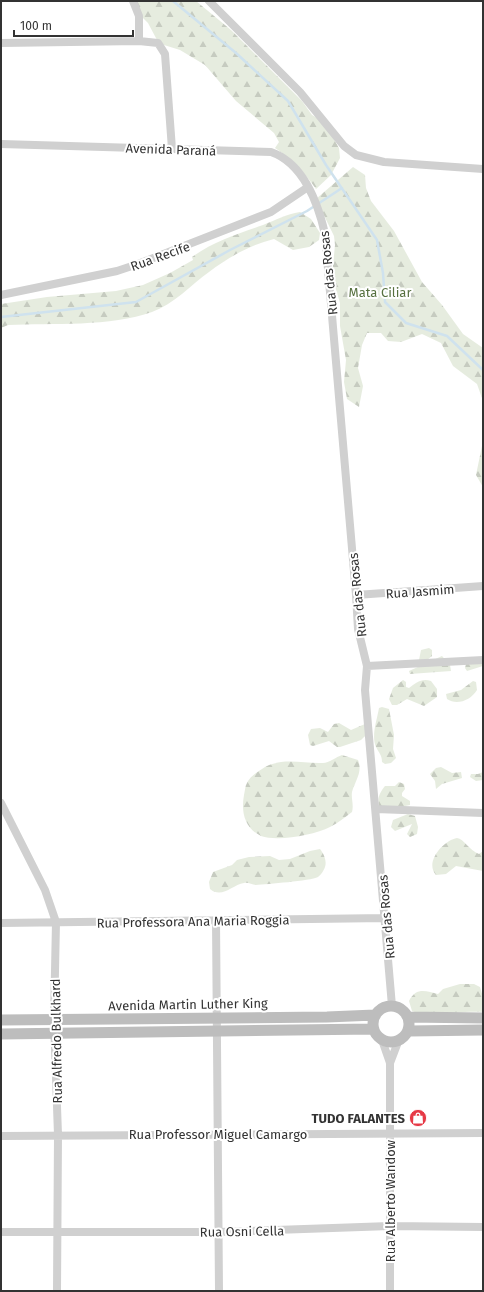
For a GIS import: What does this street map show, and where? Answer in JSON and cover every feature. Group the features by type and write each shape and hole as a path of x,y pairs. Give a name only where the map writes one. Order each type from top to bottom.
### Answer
{"main road":[{"path":"386,1006 392,1006 405,1011 408,1017 409,1031 398,1042 389,1043 382,1040 373,1029 373,1019 375,1015 386,1006"},
{"name":"Avenida Martin Luther King","path":"1,1020 326,1017 375,1015"},
{"path":"408,1017 483,1018"},
{"name":"Avenida Martin Luther King","path":"1,1034 373,1029"},
{"path":"409,1031 483,1030"}],"street":[{"path":"133,1 139,16 139,41"},
{"path":"209,1 300,92 344,146 356,156 384,162 483,169"},
{"path":"1,43 139,41 158,44 165,54 172,149"},
{"name":"Avenida Paraná","path":"1,144 271,152 282,156 292,164 308,187 316,206"},
{"name":"Rua Recife","path":"1,295 117,271 138,264 271,212 308,187"},
{"name":"Rua das Rosas","path":"316,206 325,234 358,629 367,666 365,690 386,918 392,1006"},
{"name":"Rua Jasmim","path":"356,595 483,586"},
{"path":"367,666 483,660"},
{"name":"Rua Alfredo Bulkhard","path":"1,803 45,890 56,922 54,1033 58,1135 56,1232 57,1291"},
{"path":"376,809 483,813"},
{"name":"Rua Professora Ana Maria Roggia","path":"1,923 386,918"},
{"path":"216,920 219,1291"},
{"name":"Rua Alberto Wandow","path":"382,1040 390,1063 390,1291"},
{"name":"Rua Alberto Wandow","path":"390,1063 398,1042"},
{"name":"Rua Professor Miguel Camargo","path":"1,1136 483,1133"},
{"name":"Rua Osni Cella","path":"1,1232 219,1232 390,1226 483,1227"}],"green space":[{"path":"136,1 196,1 231,30 302,101 312,115 324,122 339,148 340,158 331,175 316,189 297,166 275,148 279,142 274,133 236,101 205,65 180,50 164,45 157,40 148,23 141,16"},
{"name":"Mata Ciliar","path":"353,167 365,175 366,188 371,201 394,231 422,282 442,305 463,334 483,348 483,401 477,384 453,366 441,343 422,334 401,342 388,341 381,333 367,333 362,345 358,368 363,386 359,407 347,399 344,382 346,360 340,326 340,303 332,276 335,245 334,236 316,199"},
{"path":"300,212 311,219 320,233 319,240 309,247 293,250 274,239 240,252 224,261 160,309 136,317 118,320 62,324 8,325 1,328 1,304 47,297 116,291 143,285 170,273 193,260 192,257 200,251 218,242"},
{"path":"483,441 483,487 476,475"},
{"path":"429,648 432,650 432,656 427,660 419,660 421,650"},
{"path":"442,656 450,665 451,671 410,674 409,671"},
{"path":"483,663 483,666 467,671 465,668 466,664"},
{"path":"403,680 406,682 406,687 409,688 421,681 431,681 437,689 437,697 424,706 407,699 397,705 392,705 389,699 393,688"},
{"path":"473,681 476,682 477,690 471,697 459,702 447,699 446,694 461,690"},
{"path":"382,707 389,709 394,735 393,749 396,758 391,763 385,764 382,762 374,738 379,708"},
{"path":"339,723 351,730 365,724 367,734 361,740 340,747 337,747 329,741 313,746 310,745 308,735 311,729 320,728 328,732 334,724"},
{"path":"342,755 358,760 360,769 352,792 352,812 339,822 315,833 286,838 268,838 261,836 255,833 247,824 243,801 246,784 255,774 265,767 279,762 325,763"},
{"path":"441,767 452,773 461,772 462,778 442,784 436,789 435,781 430,774 436,768"},
{"path":"483,772 483,780 476,781 470,777 471,774"},
{"path":"399,782 404,784 405,789 402,796 410,801 410,805 380,811 379,797 383,789 385,786 395,786"},
{"path":"408,814 415,816 418,827 417,834 410,837 407,834 412,824 395,831 391,827 393,820"},
{"path":"457,838 462,840 472,850 479,854 483,851 483,871 456,866 446,874 436,875 432,864 437,852 441,847"},
{"path":"320,849 325,858 326,865 318,877 298,881 256,885 244,883 219,893 210,889 209,882 213,872 232,865 237,860 249,857 270,856 279,860 290,859 310,851"},
{"path":"460,984 474,984 480,987 483,997 483,1012 418,1013 412,1011 409,1001 418,992 422,991 438,994 443,989"}],"waterway":[{"path":"173,1 236,53 288,101 326,165 377,240 383,273 385,302 406,323 447,336 483,370"},
{"path":"1,317 136,302 230,250 307,211 342,188"}],"place":[{"name":"TUDO FALANTES","path":"418,1118"}]}
